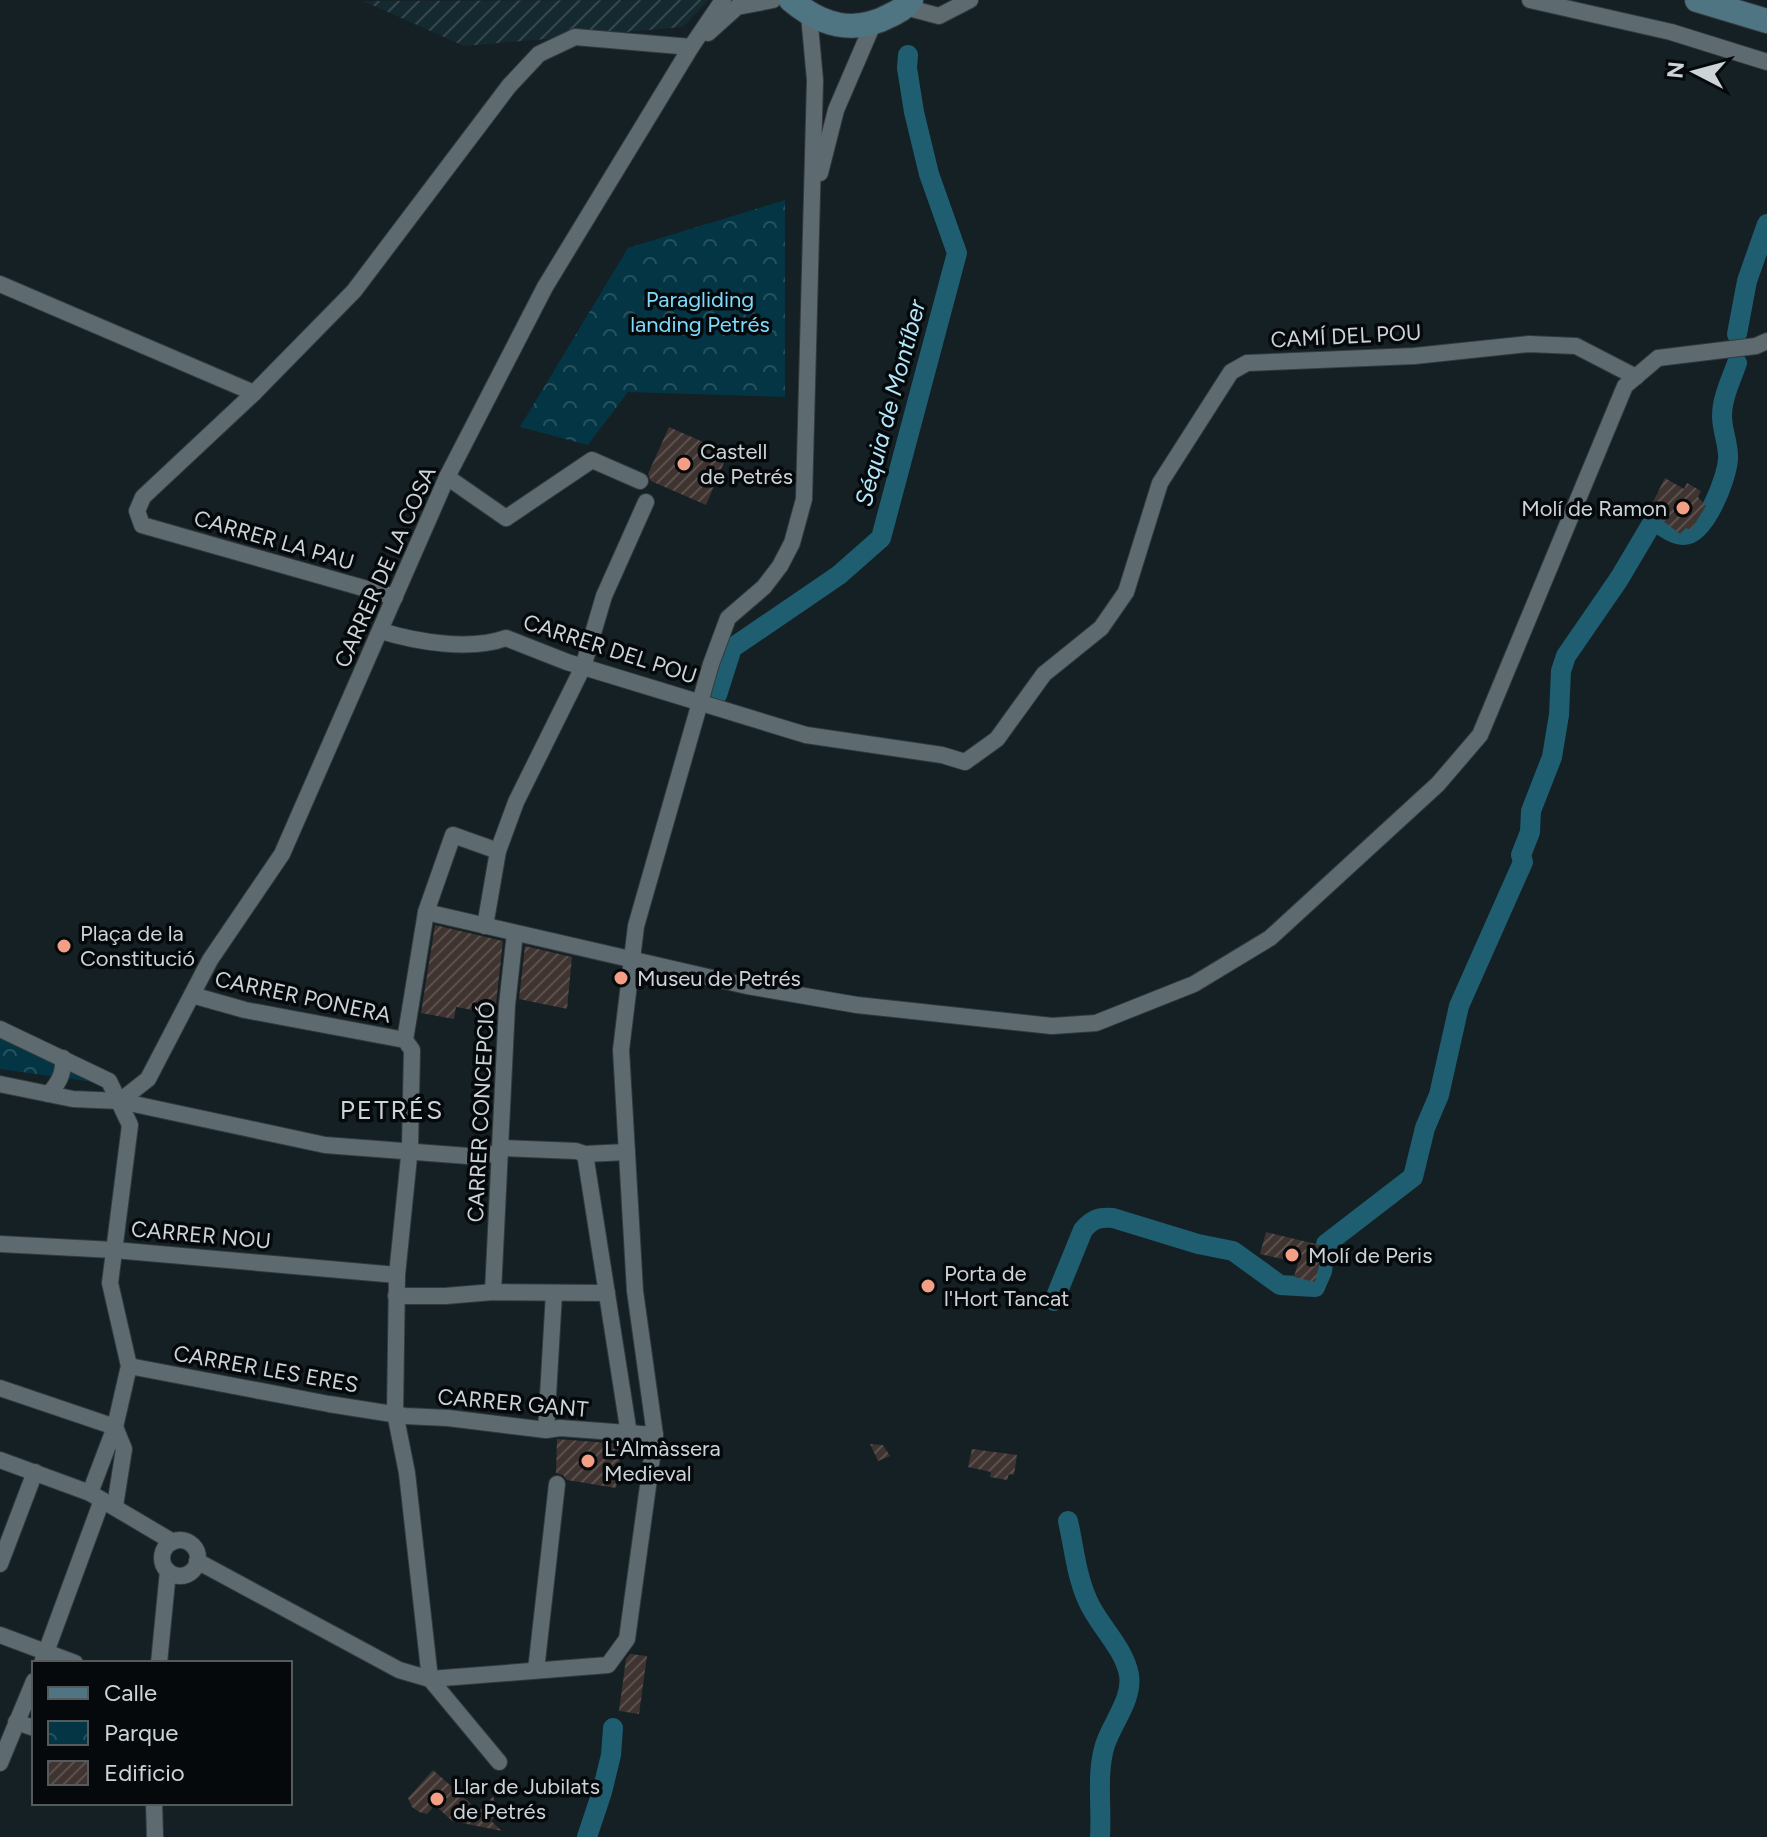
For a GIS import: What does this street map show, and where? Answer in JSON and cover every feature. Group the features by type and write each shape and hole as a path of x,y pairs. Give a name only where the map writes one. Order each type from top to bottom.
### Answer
{"main road":[{"path":"1697,0 1767,21"},
{"path":"800,8 838,26 873,24 908,4"}],"street":[{"name":"CARRER DE LA COSA","path":"120,1101 148,1079 210,960 282,854 447,477 545,287 691,47 723,0"},
{"name":"CARRER DE LA COSA","path":"691,47 737,7 773,0"},
{"path":"908,4 939,16 970,0"},
{"path":"1530,0 1671,32 1767,62"},
{"path":"197,1561 399,1670 430,1679 608,1665 627,1639 655,1435 635,1291 621,1050 630,961 636,926 700,702 728,618 764,587 780,566 792,543 804,499 815,80 800,8"},
{"path":"813,201 836,110 873,24"},
{"path":"0,284 254,393 354,291 509,86 539,54 575,37 691,47"},
{"path":"426,912 747,986 857,1005 1052,1026 1096,1023 1194,984 1270,938 1438,784 1480,735 1625,386 1658,358 1756,346 1767,341"},
{"name":"CAMÍ DEL POU","path":"700,702 806,735 942,755 965,762 997,739 1044,674 1101,628 1126,592 1160,483 1231,372 1247,363 1414,356 1529,344 1576,346 1636,377"},
{"name":"CARRER LA PAU","path":"254,393 143,497 137,511 142,525 395,597"},
{"path":"447,477 506,518 592,460 640,481"},
{"path":"485,926 498,851 516,802 583,667 604,596 646,502"},
{"name":"CARRER DEL POU","path":"381,631 417,642 492,643 506,638 583,667 700,702"},
{"path":"498,851 453,835 426,912 405,1040 412,1050 410,1153 397,1275 395,1413 407,1473 430,1679 499,1762"},
{"name":"CARRER CONCEPCIÓ","path":"493,1292 507,1005 515,933"},
{"name":"CARRER PONERA","path":"192,995 245,1010 405,1040"},
{"path":"0,1029 109,1081 130,1125 110,1283 129,1366 102,1500"},
{"path":"49,1094 64,1071 63,1058"},
{"path":"0,1084 97,1102 120,1101 325,1145 468,1156 494,1154 502,1148 585,1154 627,1152"},
{"path":"585,1154 629,1434"},
{"name":"CARRER NOU","path":"0,1244 114,1250 397,1275"},
{"path":"396,1296 493,1292 607,1293"},
{"path":"546,1430 554,1293"},
{"name":"CARRER LES ERES","path":"129,1366 329,1404 395,1413"},
{"path":"0,1388 115,1427 124,1449 44,1657"},
{"name":"CARRER GANT","path":"395,1413 546,1430 560,1428 655,1435"},
{"path":"0,1460 102,1500 173,1542"},
{"path":"0,1564 6,1530 35,1472"},
{"path":"536,1670 557,1484"},
{"path":"159,1661 168,1571 162,1557 165,1548 173,1542 183,1540 192,1545 197,1554 194,1569 186,1575 176,1576 168,1571"},
{"path":"0,1635 44,1657 65,1661"},
{"path":"0,1763 32,1686"},
{"path":"16,1722 32,1727"},
{"path":"154,1805 155,1837"}],"shaded area":[{"path":"709,0 683,27 464,46 363,1"}],"green space":[{"name":"Paragliding landing Petrés","path":"785,200 785,397 628,392 588,445 520,427 628,248"},
{"path":"0,1039 94,1082 0,1069"}],"building":[{"name":"Castell de Petrés","path":"669,427 728,453 706,505 651,481 648,474"},
{"name":"Molí de Ramon","path":"1665,478 1684,489 1687,483 1701,491 1698,497 1706,506 1691,530 1686,528 1680,534 1659,518 1665,510 1653,502"},
{"path":"435,925 503,941 496,1004 479,1002 478,1011 456,1007 454,1019 421,1013"},
{"path":"525,946 572,957 567,1009 519,999"},
{"name":"Molí de Peris","path":"1266,1232 1324,1246 1315,1282 1294,1277 1298,1263 1260,1254"},
{"name":"L'Almàssera Medieval","path":"557,1439 622,1444 616,1488 567,1480 556,1473"},
{"path":"870,1444 883,1445 890,1456 878,1461"},
{"path":"972,1449 1017,1455 1014,1475 1009,1474 1007,1480 990,1477 991,1472 968,1467"},
{"path":"630,1654 647,1656 639,1714 619,1711 626,1659"},
{"name":"Llar de Jubilats de Petrés","path":"433,1770 479,1811 493,1796 498,1813 491,1821 502,1831 452,1821 435,1805 427,1814 412,1807 408,1798"}],"waterway":[{"name":"Séquia de Montíber","path":"717,695 732,648 839,575 881,538 957,253 929,174 914,112 908,55"},
{"path":"1737,334 1747,281 1767,224"},
{"path":"1054,1301 1083,1230 1093,1221 1104,1218 1233,1251 1280,1285 1315,1287 1322,1271 1326,1244 1413,1177 1425,1128 1439,1095 1459,1006 1523,862 1521,855 1530,832 1531,811 1552,757 1559,715 1561,671 1566,656 1619,579 1651,525 1656,522 1684,535 1692,533 1707,516 1727,468 1722,409 1737,363"},
{"path":"1068,1521 1083,1590 1122,1655 1129,1675 1128,1693 1102,1756 1100,1837"},
{"name":"Séquia de Montíber","path":"587,1837 611,1755 613,1728"}],"place":[{"name":"Castell de Petrés","path":"684,464"},
{"name":"Molí de Ramon","path":"1683,508"},
{"name":"Plaça de la Constitució","path":"64,946"},
{"name":"Museu de Petrés","path":"621,978"},
{"name":"Molí de Peris","path":"1292,1255"},
{"name":"Porta de l'Hort Tancat","path":"928,1286"},
{"name":"L'Almàssera Medieval","path":"588,1461"},
{"name":"Llar de Jubilats de Petrés","path":"437,1799"}],"district":[{"name":"PETRÉS","path":"392,1110"}]}
